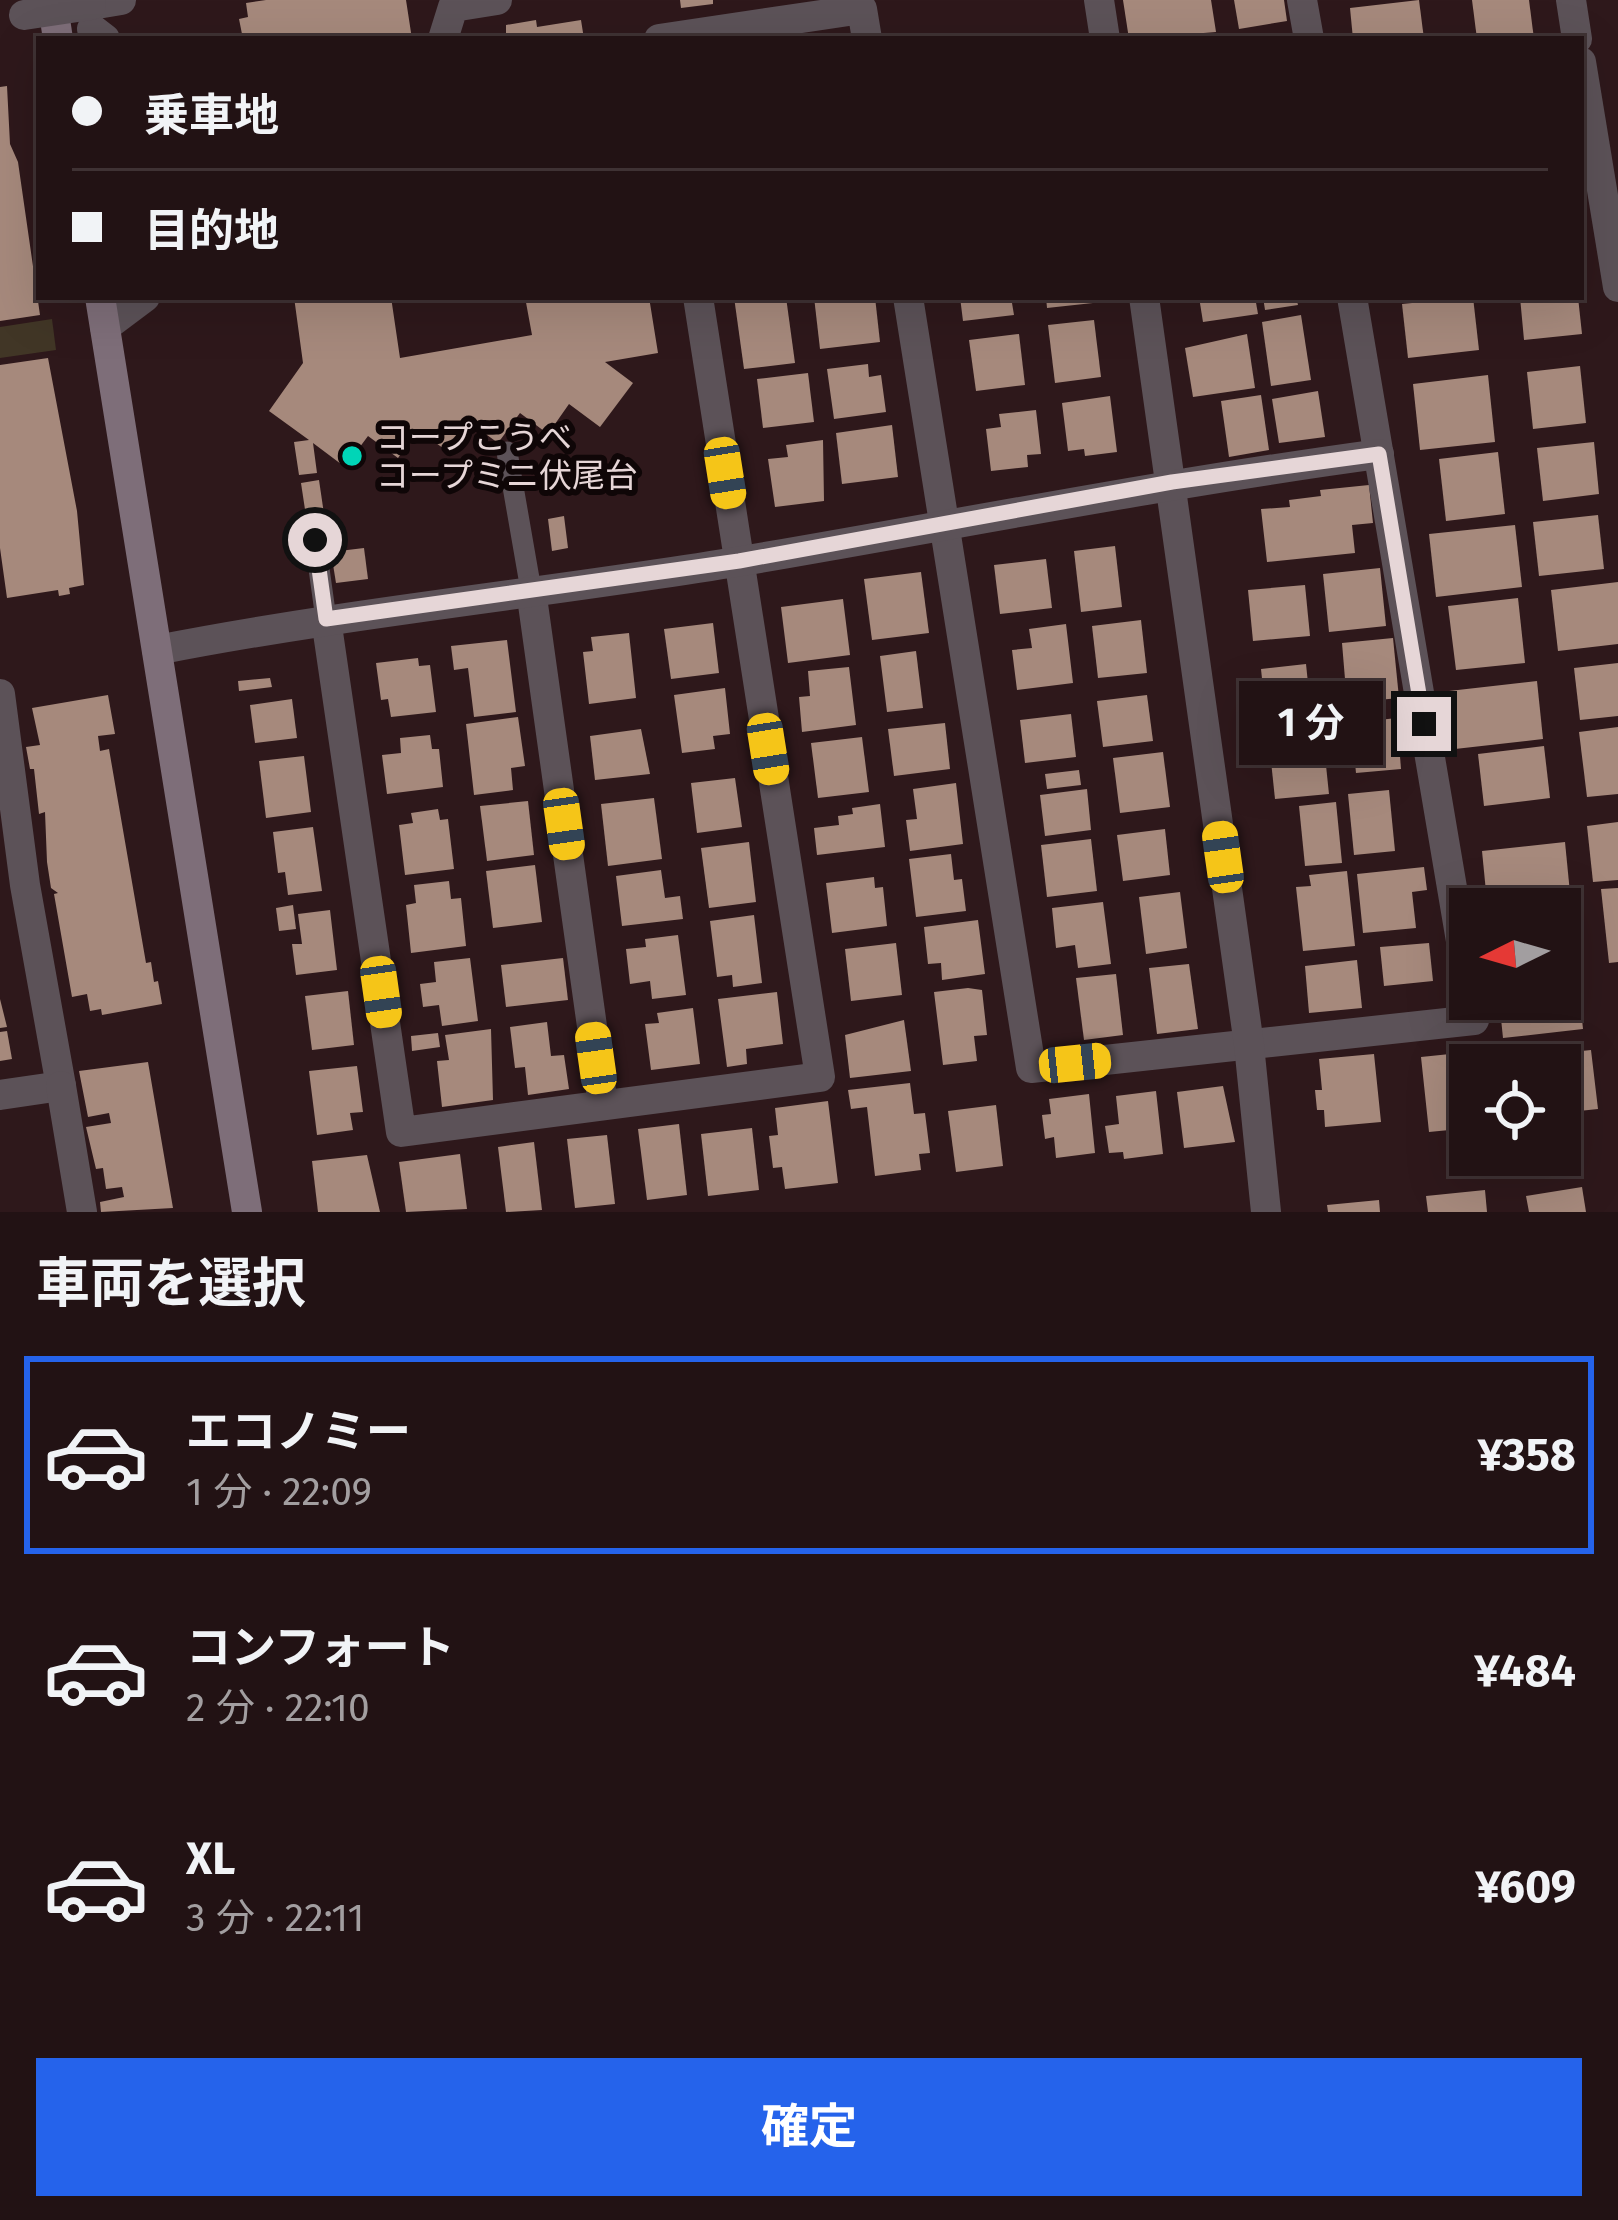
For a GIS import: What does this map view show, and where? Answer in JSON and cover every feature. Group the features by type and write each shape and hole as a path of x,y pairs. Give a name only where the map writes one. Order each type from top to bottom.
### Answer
{"street":[{"path":"52,0 58,36"},
{"path":"444,36 453,7 497,0"},
{"path":"1099,0 1105,36"},
{"path":"1303,0 1309,36"},
{"path":"1571,0 1577,36"},
{"path":"679,36 862,9 866,36"},
{"path":"12,17 102,18"},
{"path":"1584,80 1618,286"},
{"path":"137,300 102,312 247,1212"},
{"path":"326,619 401,1132 820,1077 698,300"},
{"path":"908,300 1031,1068 1465,1020"},
{"path":"1144,300 1249,1045 1267,1212"},
{"path":"1353,300 1452,888"},
{"path":"157,650 326,619 739,561 1172,482 1379,454"},
{"path":"531,590 603,1105"},
{"path":"0,694 25,885 82,1212"},
{"path":"0,1095 61,1086"}],"lane":[{"path":"507,452 531,590"},
{"path":"315,540 326,619"}],"shaded area":[{"path":"52,319 56,350 0,358 0,327"}],"building":[{"path":"406,0 412,36 242,36 239,19 248,17 246,3"},
{"path":"680,0 713,0 713,4 681,8"},
{"path":"1123,0 1211,0 1216,32 1129,36"},
{"path":"1234,0 1284,0 1287,21 1239,29"},
{"path":"1419,0 1424,36 1353,36 1350,8"},
{"path":"1472,0 1529,0 1534,36 1477,36"},
{"path":"536,20 537,27 581,20 584,36 495,36 506,33 506,25"},
{"path":"7,86 10,144 18,162 40,315 0,321 0,87"},
{"path":"294,300 391,300 400,358 532,335 526,300 649,300 658,353 605,362 633,383 600,427 569,404 548,434 520,413 498,443 468,421 447,451 418,430 398,458 368,436 345,467 313,443 317,473 299,475 294,442 309,440 269,411 303,363"},
{"path":"734,300 786,300 795,363 744,369"},
{"path":"814,300 875,300 880,342 820,349"},
{"path":"960,300 1012,300 1014,315 963,321"},
{"path":"1046,300 1093,303 1047,308"},
{"path":"1199,300 1256,300 1258,314 1203,322"},
{"path":"1263,300 1297,300 1298,305 1265,310"},
{"path":"1473,300 1479,350 1408,358 1402,304"},
{"path":"1520,300 1578,300 1582,334 1524,340"},
{"path":"1301,315 1311,380 1271,386 1262,322"},
{"path":"1094,320 1101,377 1055,383 1048,325"},
{"path":"1019,334 1025,385 976,391 969,340"},
{"path":"1247,334 1255,388 1193,397 1185,348"},
{"path":"48,358 77,511 84,585 59,596 58,590 7,598 0,548 0,365"},
{"path":"868,364 869,377 881,375 886,412 834,419 827,369"},
{"path":"1580,366 1586,423 1533,429 1527,372"},
{"path":"808,373 814,422 763,428 757,379"},
{"path":"1488,375 1495,442 1420,450 1413,384"},
{"path":"1318,391 1325,437 1279,443 1272,399"},
{"path":"1261,395 1269,450 1229,457 1221,401"},
{"path":"1110,396 1117,452 1085,456 1084,449 1068,451 1062,403"},
{"path":"1036,410 1041,454 1027,455 1028,467 991,471 986,429 1001,427 999,414"},
{"path":"892,425 898,477 842,484 836,433"},
{"path":"823,440 824,501 775,507 768,459 788,457 786,445"},
{"path":"1594,442 1599,494 1543,501 1537,448"},
{"path":"1498,452 1505,514 1446,521 1439,459"},
{"path":"319,480 324,514 306,516 301,483"},
{"path":"1369,485 1373,523 1352,525 1355,553 1267,562 1261,509 1290,507 1289,500 1321,496 1320,490"},
{"path":"1598,515 1604,569 1539,576 1533,522"},
{"path":"564,516 568,548 552,551 548,519"},
{"path":"1515,525 1522,587 1436,597 1429,534"},
{"path":"1115,546 1122,607 1081,612 1074,551"},
{"path":"364,548 368,579 336,583 331,552"},
{"path":"1046,559 1052,608 1000,614 994,565"},
{"path":"1380,568 1386,626 1329,632 1323,574"},
{"path":"921,572 929,633 872,640 864,579"},
{"path":"1618,582 1618,644 1558,651 1551,590"},
{"path":"1305,585 1310,636 1253,641 1248,590"},
{"path":"1518,598 1525,663 1456,670 1448,606"},
{"path":"843,599 850,655 788,663 781,607"},
{"path":"1141,620 1147,673 1098,678 1092,626"},
{"path":"713,623 719,673 671,679 664,629"},
{"path":"1066,624 1073,683 1017,690 1012,650 1032,648 1029,629"},
{"path":"629,633 636,698 589,704 583,652 593,651 591,637"},
{"path":"1393,638 1399,698 1347,703 1342,643"},
{"path":"507,640 516,712 474,717 468,668 454,670 451,646"},
{"path":"916,651 923,708 887,712 880,656"},
{"path":"418,658 419,666 430,665 436,712 391,717 388,699 381,700 376,663"},
{"path":"1618,663 1618,716 1580,720 1574,668"},
{"path":"1306,664 1312,722 1267,726 1261,669"},
{"path":"849,667 856,725 802,732 799,697 810,696 808,671"},
{"path":"270,678 272,687 239,691 238,681"},
{"path":"1537,681 1543,739 1455,749 1449,691"},
{"path":"725,688 730,734 713,736 715,749 682,753 674,695"},
{"path":"108,695 115,734 98,736 100,751 109,749 146,963 151,962 162,1004 102,1015 101,1009 90,1011 87,994 72,997 54,894 58,893 51,888 47,862 45,812 39,814 34,769 30,769 26,747 40,745 32,708"},
{"path":"1147,695 1153,741 1103,747 1097,701"},
{"path":"292,699 297,738 255,743 250,705"},
{"path":"1071,714 1076,757 1025,763 1020,720"},
{"path":"518,717 525,766 511,768 513,790 474,795 466,724"},
{"path":"1397,718 1401,769 1356,773 1351,723"},
{"path":"945,723 950,769 894,776 888,729"},
{"path":"1618,727 1618,794 1587,797 1579,732"},
{"path":"641,729 650,774 595,780 590,736"},
{"path":"430,735 432,749 439,749 443,787 387,794 382,755 401,753 400,738"},
{"path":"862,737 869,792 818,798 811,743"},
{"path":"1323,737 1329,794 1275,799 1269,742"},
{"path":"1544,746 1550,798 1484,806 1478,754"},
{"path":"1163,752 1170,807 1120,813 1113,758"},
{"path":"304,756 311,812 266,818 259,761"},
{"path":"1079,770 1081,785 1047,789 1045,774"},
{"path":"735,778 742,827 697,833 691,783"},
{"path":"956,783 963,844 910,851 906,820 917,819 913,789"},
{"path":"1087,789 1091,830 1045,836 1040,795"},
{"path":"1389,790 1395,851 1354,855 1348,794"},
{"path":"654,798 662,859 608,866 601,804"},
{"path":"528,801 534,855 487,861 480,806"},
{"path":"1336,802 1342,863 1305,866 1299,806"},
{"path":"880,804 885,847 817,855 814,828 839,825 838,816 853,814 852,808"},
{"path":"438,809 440,820 448,819 454,869 405,875 399,825 413,823 411,813"},
{"path":"1618,822 1618,880 1593,882 1587,826"},
{"path":"313,827 322,891 288,895 285,872 278,873 273,832"},
{"path":"1165,829 1170,875 1123,881 1117,835"},
{"path":"1091,839 1097,891 1047,897 1041,845"},
{"path":"749,842 756,902 709,908 701,848"},
{"path":"1565,842 1570,888 1486,888 1482,851"},
{"path":"951,854 954,880 962,879 966,911 916,917 909,859"},
{"path":"535,865 542,922 493,928 486,871"},
{"path":"1424,867 1427,890 1412,892 1416,928 1363,933 1357,874"},
{"path":"661,870 665,898 680,896 683,919 622,926 616,876"},
{"path":"1347,871 1355,946 1303,951 1296,887 1311,886 1309,875"},
{"path":"874,877 875,888 883,887 887,926 832,933 826,883"},
{"path":"449,881 451,899 461,898 466,946 411,953 406,905 416,903 414,885"},
{"path":"1618,888 1618,962 1609,963 1601,889"},
{"path":"1180,892 1187,948 1146,954 1139,897"},
{"path":"1103,902 1111,964 1078,968 1075,945 1056,948 1052,908"},
{"path":"293,905 296,929 279,931 276,908"},
{"path":"330,910 337,970 296,975 292,944 302,944 298,914"},
{"path":"754,915 762,983 733,987 732,975 717,977 710,921"},
{"path":"978,920 985,974 942,980 941,963 928,964 924,927"},
{"path":"678,935 686,995 652,999 650,981 630,984 626,949 646,947 645,939"},
{"path":"896,943 902,995 851,1001 845,949"},
{"path":"1429,943 1433,981 1384,986 1380,947"},
{"path":"470,958 478,1021 442,1026 439,1005 423,1007 420,984 436,982 434,962"},
{"path":"563,958 568,1000 506,1007 501,965"},
{"path":"1357,960 1362,1008 1309,1013 1305,966"},
{"path":"1189,964 1198,1029 1157,1034 1149,968"},
{"path":"1116,974 1123,1035 1084,1040 1076,978"},
{"path":"982,990 987,1035 974,1036 977,1061 943,1065 934,992"},
{"path":"348,991 354,1045 312,1050 305,996"},
{"path":"777,992 783,1044 746,1049 747,1064 727,1067 718,999"},
{"path":"0,999 7,1027 0,1028"},
{"path":"693,1008 700,1064 651,1070 645,1024 659,1023 657,1013"},
{"path":"1581,1010 1583,1029 1503,1038 1501,1020 1581,1020"},
{"path":"904,1020 911,1071 850,1078 845,1035"},
{"path":"547,1022 551,1056 564,1055 569,1089 528,1095 525,1067 515,1068 510,1027"},
{"path":"491,1029 493,1100 442,1107 437,1061 449,1060 445,1035"},
{"path":"7,1031 12,1059 0,1061 0,1032"},
{"path":"438,1033 440,1047 412,1051 411,1036"},
{"path":"1591,1050 1598,1109 1581,1111 1581,1051"},
{"path":"1374,1054 1381,1122 1325,1127 1315,1090 1322,1090 1319,1059"},
{"path":"1449,1054 1449,1130 1429,1132 1421,1057"},
{"path":"148,1062 173,1208 101,1212 100,1202 124,1197 122,1187 106,1189 103,1168 96,1169 86,1127 111,1123 109,1113 88,1117 79,1071"},
{"path":"357,1066 363,1112 350,1113 353,1130 317,1135 309,1071"},
{"path":"910,1083 914,1114 925,1113 930,1153 919,1154 921,1170 875,1176 867,1107 851,1109 848,1090"},
{"path":"1223,1086 1235,1142 1184,1148 1177,1092"},
{"path":"1156,1091 1163,1154 1124,1159 1123,1152 1109,1153 1105,1126 1119,1124 1116,1096"},
{"path":"1089,1094 1095,1153 1056,1158 1054,1137 1045,1139 1042,1115 1051,1114 1049,1099"},
{"path":"828,1101 838,1183 785,1189 782,1167 773,1168 769,1136 778,1135 775,1108"},
{"path":"996,1105 1003,1166 956,1172 948,1111"},
{"path":"679,1124 687,1195 647,1200 638,1129"},
{"path":"752,1128 759,1190 708,1196 701,1134"},
{"path":"607,1135 615,1204 575,1208 567,1139"},
{"path":"534,1142 542,1210 506,1212 498,1147"},
{"path":"460,1154 467,1209 406,1212 399,1162"},
{"path":"367,1155 380,1212 318,1212 312,1161"},
{"path":"1582,1187 1586,1212 1529,1212 1526,1196"},
{"path":"1485,1190 1487,1212 1428,1212 1426,1196"},
{"path":"1379,1200 1380,1212 1328,1212 1327,1205"}],"place":[{"name":"コープこうべ コープミニ伏尾台","path":"352,456"}],"route":[{"path":"315,540 326,619 739,561 1172,482 1379,454 1424,724"}]}
